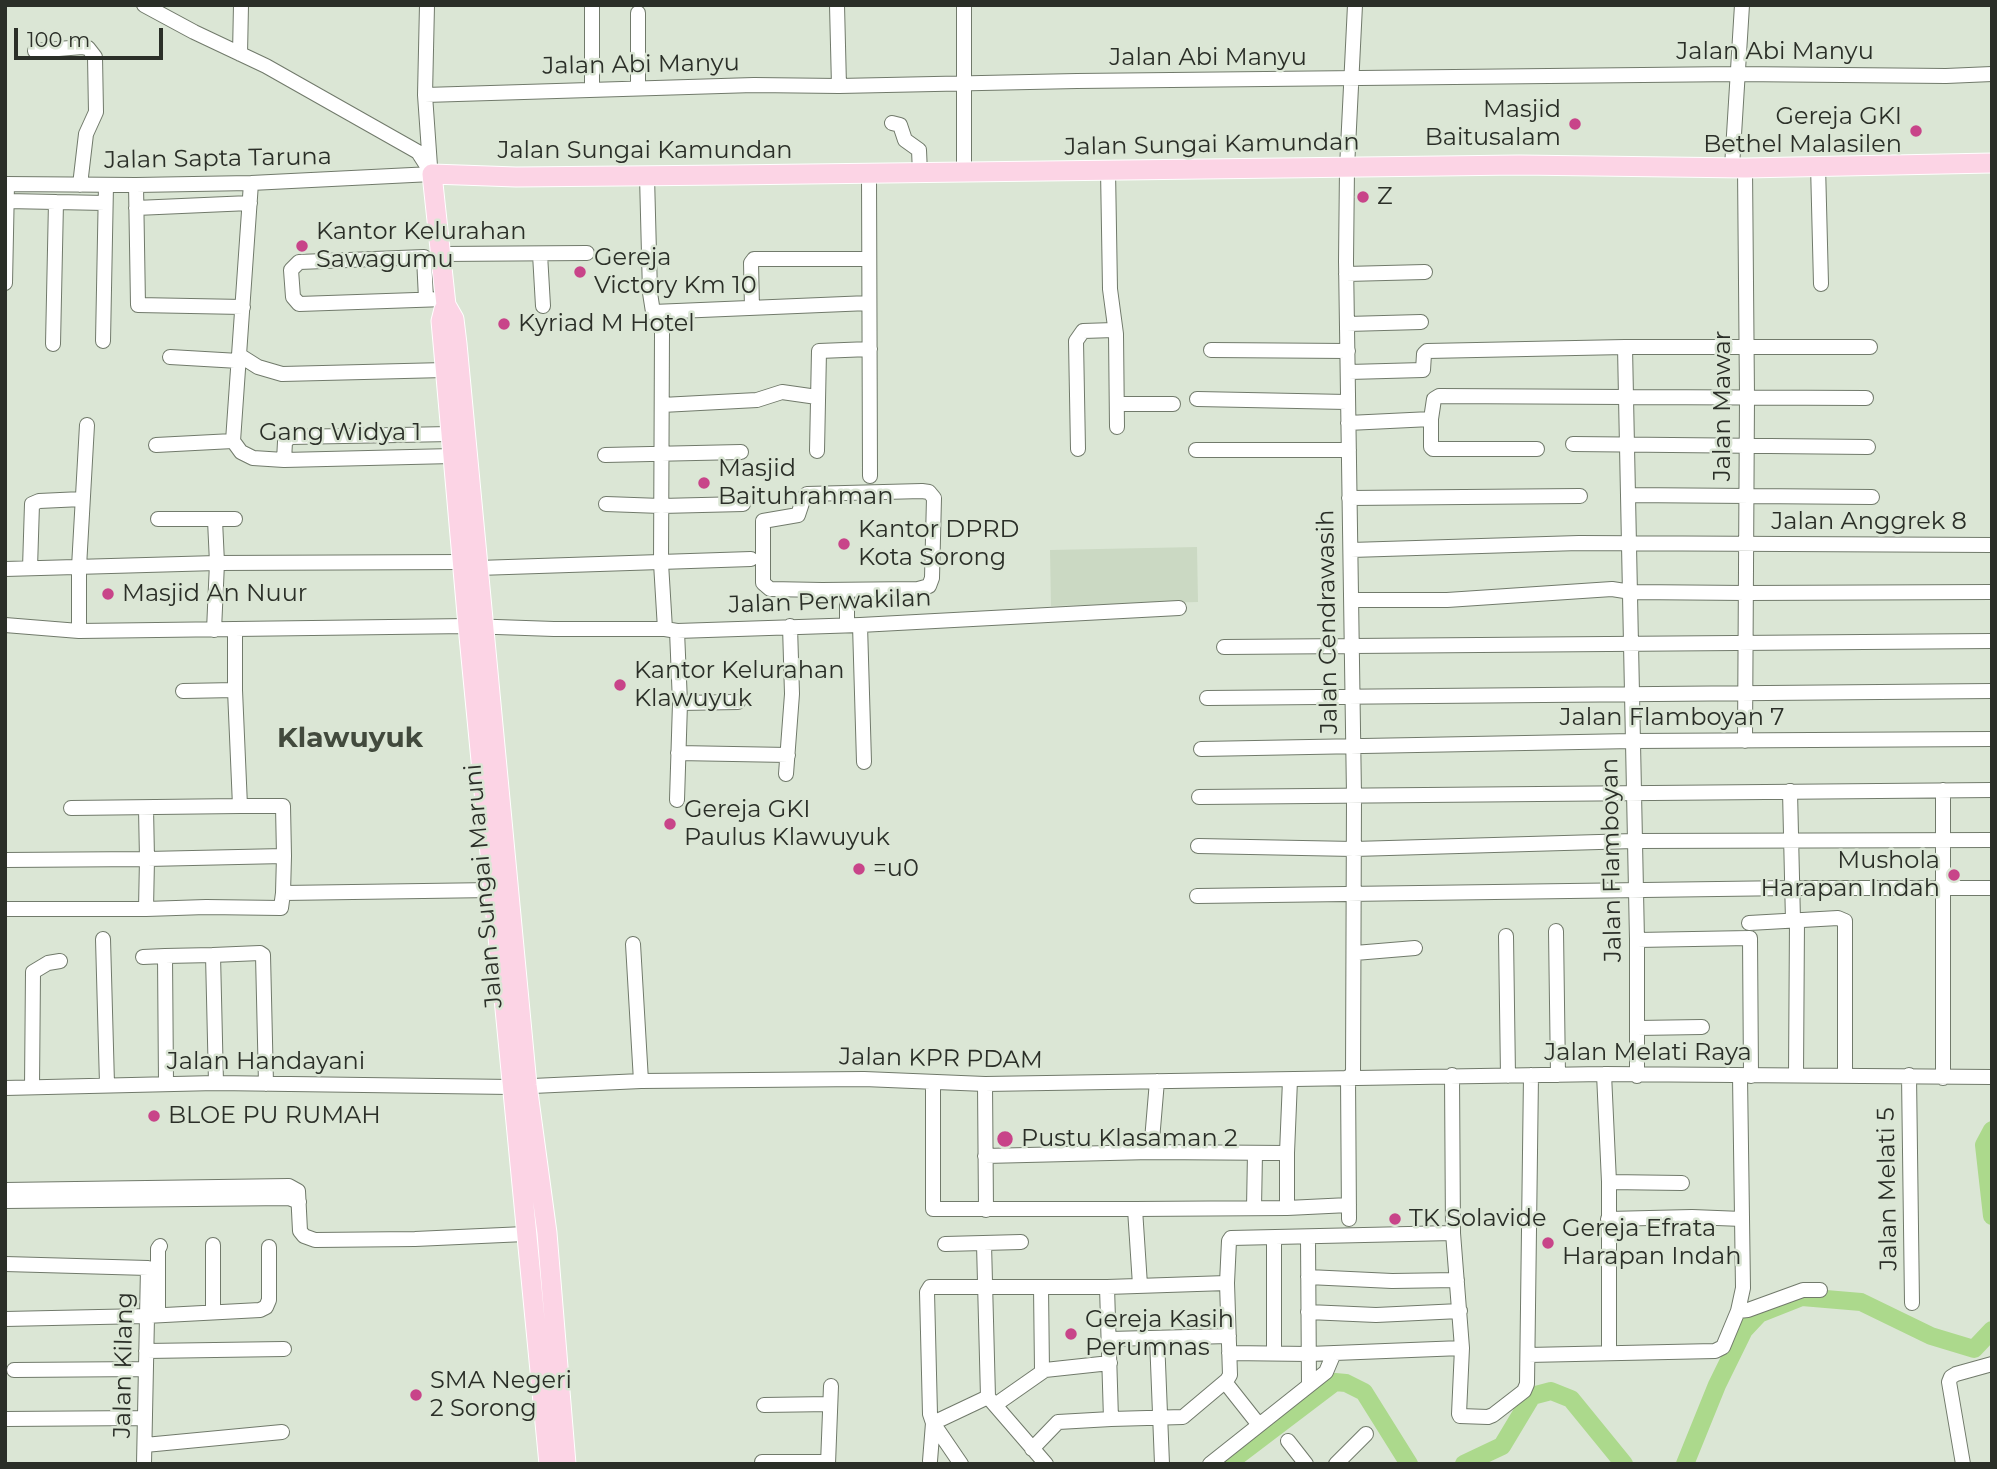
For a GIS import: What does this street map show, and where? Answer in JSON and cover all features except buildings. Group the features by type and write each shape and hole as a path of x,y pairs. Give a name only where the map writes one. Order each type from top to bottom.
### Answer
{"main road":[{"name":"Jalan Sungai Kamundan","path":"432,174 516,177 1519,166 1738,168 1992,163"},
{"name":"Jalan Sungai Maruni","path":"432,174 441,254 439,301 453,456 470,565"},
{"name":"Jalan Sungai Maruni","path":"439,301 454,318 457,344 470,565 519,1086"},
{"name":"Jalan Sungai Maruni","path":"476,626 493,890 565,1464"},
{"name":"Jalan Sungai Maruni","path":"538,1234 549,1464"}],"street":[{"path":"144,5 164,10 418,152 432,174"},
{"path":"240,54 241,5"},
{"name":"Jalan Sungai Maruni","path":"427,5 425,95 428,154 432,174"},
{"path":"592,5 592,89"},
{"path":"837,5 839,86"},
{"path":"964,5 964,172"},
{"name":"Jalan Cendrawasih","path":"1287,1208 1349,1212 1350,1077 1355,953 1346,274 1347,168 1355,5"},
{"name":"Jalan Mawar","path":"1742,5 1737,74 1747,397 1745,741"},
{"path":"638,13 638,87"},
{"path":"35,51 82,47 88,48 95,57 96,112 86,134 80,184"},
{"name":"Jalan Abi Manyu","path":"425,95 638,87 1737,74 1992,74"},
{"path":"892,123 900,125 907,143 919,150 920,173"},
{"path":"1818,166 1821,284"},
{"path":"1108,170 1110,289 1117,426"},
{"name":"Jalan Sapta Taruna","path":"6,184 251,183 432,174"},
{"path":"869,174 870,476"},
{"path":"647,176 650,293 653,312 662,332 661,563 680,704 677,800"},
{"path":"156,445 233,441 251,183"},
{"path":"5,283 6,184"},
{"path":"103,341 106,185"},
{"path":"136,185 138,305 243,307"},
{"path":"7,201 105,204"},
{"path":"53,344 56,202"},
{"path":"136,208 250,204"},
{"path":"441,254 587,253"},
{"path":"540,254 543,306"},
{"path":"424,257 439,301 299,304 293,297 291,270 299,262 424,257"},
{"path":"752,308 751,262 754,259 869,259"},
{"path":"1346,274 1425,272"},
{"path":"653,312 869,303"},
{"path":"1347,324 1422,322"},
{"path":"1078,449 1076,341 1083,331 1114,330"},
{"path":"1349,372 1423,370 1424,354 1427,351 1746,346 1870,347"},
{"name":"Jalan Flamboyan","path":"1625,348 1627,543 1633,693 1637,1076"},
{"path":"817,451 820,350 870,349"},
{"path":"1211,350 1348,351"},
{"path":"170,357 239,358 282,374 445,370"},
{"path":"662,405 757,400 782,392 817,397"},
{"path":"1536,449 1433,449 1431,419 1434,399 1438,396 1866,398"},
{"path":"1197,399 1348,402"},
{"path":"1117,404 1173,404"},
{"path":"1348,423 1431,419"},
{"path":"79,631 79,567 87,425"},
{"path":"284,460 285,442 288,438 451,434"},
{"path":"341,437 341,459"},
{"name":"Gang Widya 1","path":"233,441 238,449 249,457 284,460 453,456"},
{"path":"1573,444 1868,447"},
{"path":"1196,450 1349,450"},
{"path":"605,455 741,452"},
{"path":"922,491 931,494 934,504 932,578 929,586 847,590 767,588 763,580 763,521 796,516 804,497 809,493 922,491"},
{"path":"1628,495 1872,497"},
{"path":"1349,498 1580,496"},
{"path":"30,568 32,504 82,499"},
{"path":"606,504 743,504"},
{"path":"158,519 235,519"},
{"path":"214,630 217,563 215,520"},
{"name":"Jalan Anggrek 8","path":"1351,550 1627,543 1992,545"},
{"path":"5,569 217,563 470,565 751,559"},
{"path":"1352,600 1447,600 1600,589 1631,592 1746,593 1992,592"},
{"path":"847,590 853,625 864,762"},
{"name":"Jalan Perwakilan","path":"5,625 79,631 476,626 671,630 853,625 1179,608"},
{"path":"786,774 792,694 790,626"},
{"path":"235,629 240,806"},
{"path":"1224,647 1992,641"},
{"path":"183,691 235,690"},
{"path":"1207,698 1992,691"},
{"path":"680,704 738,702"},
{"name":"Jalan Flamboyan 7","path":"1201,749 1633,741 1992,739"},
{"path":"678,753 788,755"},
{"path":"1943,790 1943,1078"},
{"path":"1199,797 1992,790"},
{"path":"1790,791 1795,920 1796,1076"},
{"path":"5,909 278,909 283,904 283,806 71,808"},
{"path":"146,808 146,909"},
{"path":"1198,846 1354,849 1634,841 1992,840"},
{"path":"5,860 284,856"},
{"path":"1197,896 1992,888"},
{"path":"283,893 493,890"},
{"path":"1749,923 1838,918 1845,921 1845,1074"},
{"path":"1556,931 1558,1075"},
{"path":"1506,936 1508,1076"},
{"path":"1528,1355 1717,1351 1725,1344 1738,1311 1742,1288 1750,938 1637,940"},
{"path":"103,939 107,1084"},
{"path":"633,944 641,1081"},
{"path":"1355,953 1415,948"},
{"path":"143,957 263,955 266,1084"},
{"path":"165,956 166,1084"},
{"path":"213,956 216,1083"},
{"path":"32,1087 33,972 48,963 60,961"},
{"path":"1637,1028 1702,1027"},
{"path":"1604,1074 1609,1182 1609,1352"},
{"name":"Jalan Melati Raya","path":"1350,1077 1845,1074 1992,1077"},
{"path":"1451,1076 1453,1233 1462,1348 1458,1414 1461,1416 1493,1415 1524,1391 1527,1384 1531,1075"},
{"name":"Jalan Melati 5","path":"1909,1075 1912,1303"},
{"name":"Jalan KPR PDAM","path":"519,1086 641,1081 864,1079 985,1084 1350,1077"},
{"path":"933,1083 932,1206 937,1211 1287,1208 1290,1080"},
{"path":"1151,1152 1157,1082"},
{"name":"Jalan Handayani","path":"5,1088 216,1083 519,1086"},
{"path":"985,1084 986,1210"},
{"path":"985,1156 1151,1152 1287,1153"},
{"path":"1254,1208 1255,1153"},
{"path":"1609,1182 1682,1183"},
{"path":"5,1190 289,1186 296,1188 300,1231 304,1236 315,1240 538,1234"},
{"path":"5,1201 289,1198 299,1202"},
{"path":"1135,1209 1140,1285"},
{"path":"1608,1219 1742,1219"},
{"path":"1032,1449 1058,1422 1177,1419 1189,1414 1225,1382 1230,1375 1227,1283 1230,1238 1453,1233"},
{"path":"1274,1238 1274,1353"},
{"path":"1308,1238 1309,1385"},
{"path":"945,1244 1021,1242"},
{"path":"984,1244 991,1401 1046,1464"},
{"path":"213,1245 214,1312"},
{"path":"152,1316 160,1246"},
{"path":"5,1319 152,1316 260,1310 266,1307 269,1300 269,1247"},
{"name":"Jalan Kilang","path":"5,1264 148,1268 152,1316 145,1369 144,1464"},
{"path":"1308,1277 1392,1282 1457,1280"},
{"path":"961,1464 933,1423 930,1414 928,1288 1227,1283"},
{"path":"1041,1287 1042,1371"},
{"path":"1107,1287 1111,1419"},
{"path":"1738,1311 1748,1310 1803,1290 1820,1290"},
{"path":"1308,1312 1377,1315 1460,1311"},
{"path":"1109,1339 1228,1336"},
{"path":"1157,1338 1162,1464"},
{"path":"1229,1353 1309,1354 1462,1348"},
{"path":"146,1351 284,1349"},
{"path":"1210,1464 1326,1372 1334,1353"},
{"path":"933,1423 991,1401 1042,1371 1110,1363"},
{"path":"1963,1464 1949,1382 1956,1374 1992,1364"},
{"path":"14,1370 145,1369"},
{"path":"1225,1382 1259,1425"},
{"path":"762,1462 828,1463 831,1386"},
{"path":"764,1405 830,1404"},
{"path":"5,1419 145,1418"},
{"path":"930,1461 933,1423"},
{"path":"145,1445 282,1432"},
{"path":"1336,1464 1366,1434"},
{"path":"1288,1441 1306,1464"}],"shaded area":[{"path":"1197,547 1198,602 1051,606 1050,550"}],"waterway":[{"path":"1992,1130 1984,1145 1992,1216"},
{"path":"1685,1464 1717,1385 1744,1330 1759,1314 1802,1297 1861,1302 1931,1336 1974,1349 1992,1330"},
{"path":"1227,1464 1335,1382 1346,1383 1364,1392 1409,1464"},
{"path":"1464,1464 1502,1446 1532,1396 1551,1391 1571,1399 1624,1464"}],"place":[{"name":"Masjid Baitusalam","path":"1575,124"},
{"name":"Gereja GKI Bethel Malasilen","path":"1916,131"},
{"name":"Z","path":"1363,197"},
{"name":"Kantor Kelurahan Sawagumu","path":"302,246"},
{"name":"Gereja Victory Km 10","path":"580,272"},
{"name":"Kyriad M Hotel","path":"504,324"},
{"name":"Masjid Baituhrahman","path":"704,483"},
{"name":"Kantor DPRD Kota Sorong","path":"844,544"},
{"name":"Masjid An Nuur","path":"108,594"},
{"name":"Kantor Kelurahan Klawuyuk","path":"620,685"},
{"name":"Gereja GKI Paulus Klawuyuk","path":"670,824"},
{"name":"=u0","path":"859,869"},
{"name":"Mushola Harapan Indah","path":"1954,875"},
{"name":"BLOE PU RUMAH","path":"154,1116"},
{"name":"Pustu Klasaman 2","path":"1005,1139"},
{"name":"TK Solavide","path":"1395,1219"},
{"name":"Gereja Efrata Harapan Indah","path":"1548,1243"},
{"name":"Gereja Kasih Perumnas","path":"1071,1334"},
{"name":"SMA Negeri 2 Sorong","path":"416,1395"}],"district":[{"name":"Klawuyuk","path":"350,739"}]}
